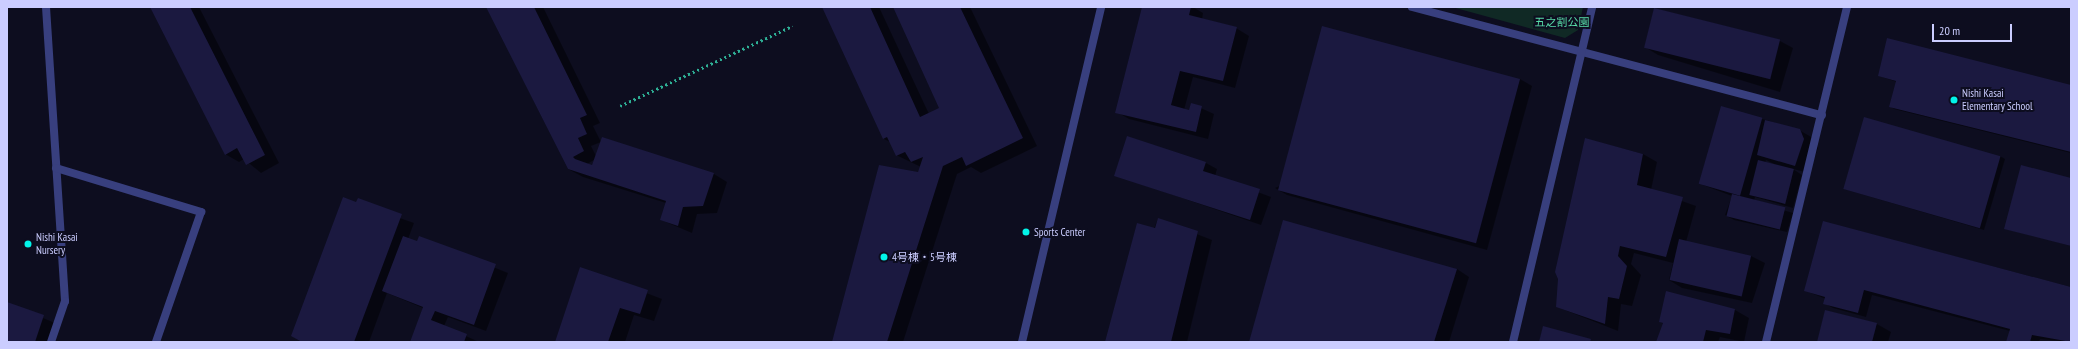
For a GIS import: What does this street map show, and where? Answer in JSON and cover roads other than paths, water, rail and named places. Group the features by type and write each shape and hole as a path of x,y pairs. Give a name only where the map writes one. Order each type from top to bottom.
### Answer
{"street":[{"path":"46,7 65,301 51,342"},
{"path":"1022,342 1101,7"},
{"path":"1412,7 1822,115"},
{"path":"1513,342 1592,7"},
{"path":"1766,342 1848,7"},
{"path":"56,168 201,212 156,342"}],"place":[{"name":"Nishi Kasai Elementary School","path":"1954,100"},
{"name":"Sports Center","path":"1026,232"},
{"name":"Nishi Kasai Nursery","path":"28,244"},
{"name":"4号棟・5号棟","path":"884,257"}],"park label":[{"name":"五之割公園","path":"1562,22"}]}
